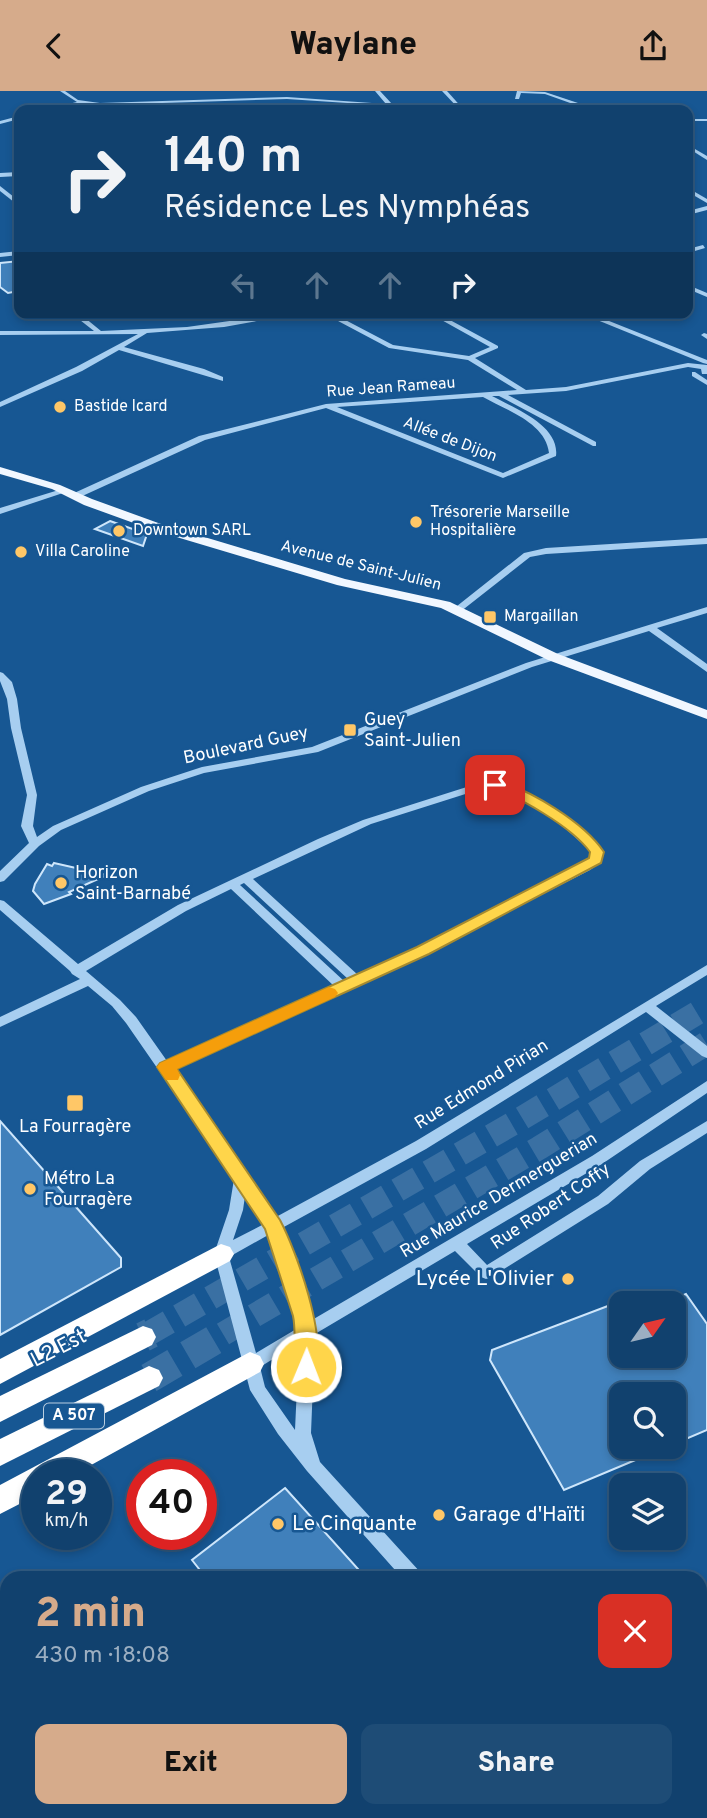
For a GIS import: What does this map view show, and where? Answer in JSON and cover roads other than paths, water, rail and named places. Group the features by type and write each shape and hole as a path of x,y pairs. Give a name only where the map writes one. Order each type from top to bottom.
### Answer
{"highway":[{"path":"0,1372 221,1254"},
{"name":"L2 Est","path":"0,1410 143,1338"},
{"path":"75,1459 250,1364"},
{"name":"A 507","path":"0,1453 149,1378"},
{"path":"0,1500 21,1489"}],"main road":[{"name":"Avenue de Saint-Julien","path":"0,470 70,493 166,530 342,582 445,605 553,657 707,715"}],"street":[{"path":"62,91 73,91"},
{"path":"62,91 72,99 84,103"},
{"path":"122,91 123,103"},
{"path":"281,91 287,98"},
{"path":"377,91 390,105"},
{"path":"444,91 457,105"},
{"path":"517,98 519,92 545,93 574,102 574,105"},
{"path":"73,105 287,98 378,105"},
{"path":"0,188 14,200"},
{"path":"693,250 703,247"},
{"path":"82,319 98,331"},
{"path":"0,333 146,331 266,319"},
{"path":"337,319 391,347 470,358 527,393"},
{"path":"443,319 496,347 470,358"},
{"path":"598,319 706,362"},
{"path":"0,405 59,379 146,331"},
{"path":"117,347 220,379"},
{"path":"693,365 704,367 706,372 695,374 685,372 682,368 693,365 706,362"},
{"name":"Rue Jean Rameau","path":"0,511 70,493 194,440 326,406 527,393 590,386 682,368"},
{"path":"695,374 707,383"},
{"path":"502,395 593,444"},
{"name":"Allée de Dijon","path":"326,406 503,476 553,454 553,445 538,426 486,396"},
{"path":"457,610 527,555 546,551 707,541"},
{"name":"Boulevard Guey","path":"0,878 35,844 57,828 145,789 202,770 314,750 553,657 707,610"},
{"path":"651,628 707,669"},
{"path":"0,675 7,682 12,699 32,795 27,826 35,844"},
{"path":"76,971 183,908 367,822 434,799 495,785 518,792 565,823 597,852 596,860 586,867 357,981 166,1067"},
{"path":"245,878 357,981"},
{"path":"232,884 343,987"},
{"path":"0,904 116,1003 131,1020 273,1225 283,1247 307,1331 303,1433 313,1466"},
{"name":"Rue Edmond Pirian","path":"221,1254 421,1145 707,969"},
{"path":"0,1022 89,981"},
{"path":"647,1006 707,1053"},
{"name":"Rue Maurice Dermerguerian","path":"250,1364 597,1160 707,1086"},
{"name":"Rue Robert Coffy","path":"458,1244 485,1273 603,1200 645,1165 707,1126"},
{"path":"241,1177 236,1210 221,1254 258,1389 313,1466 408,1571"}],"tunnel":[{"path":"148,1334 517,1121 707,1007"},
{"path":"223,1334 539,1148 707,1043"},
{"path":"143,1337 151,1333"},
{"path":"149,1378 226,1333"}],"place":[{"name":"Bastide Icard","path":"60,407"},
{"name":"Trésorerie Marseille Hospitalière","path":"416,522"},
{"name":"Downtown SARL","path":"119,531"},
{"name":"Villa Caroline","path":"21,552"},
{"name":"Margaillan","path":"490,617"},
{"name":"Guey Saint-Julien","path":"350,730"},
{"name":"Horizon Saint-Barnabé","path":"61,883"},
{"name":"La Fourragère","path":"75,1103"},
{"name":"Métro La Fourragère","path":"30,1189"},
{"name":"Lycée L'Olivier","path":"568,1279"},
{"name":"Garage d'Haïti","path":"439,1515"},
{"name":"Le Cinquante","path":"278,1524"}]}
